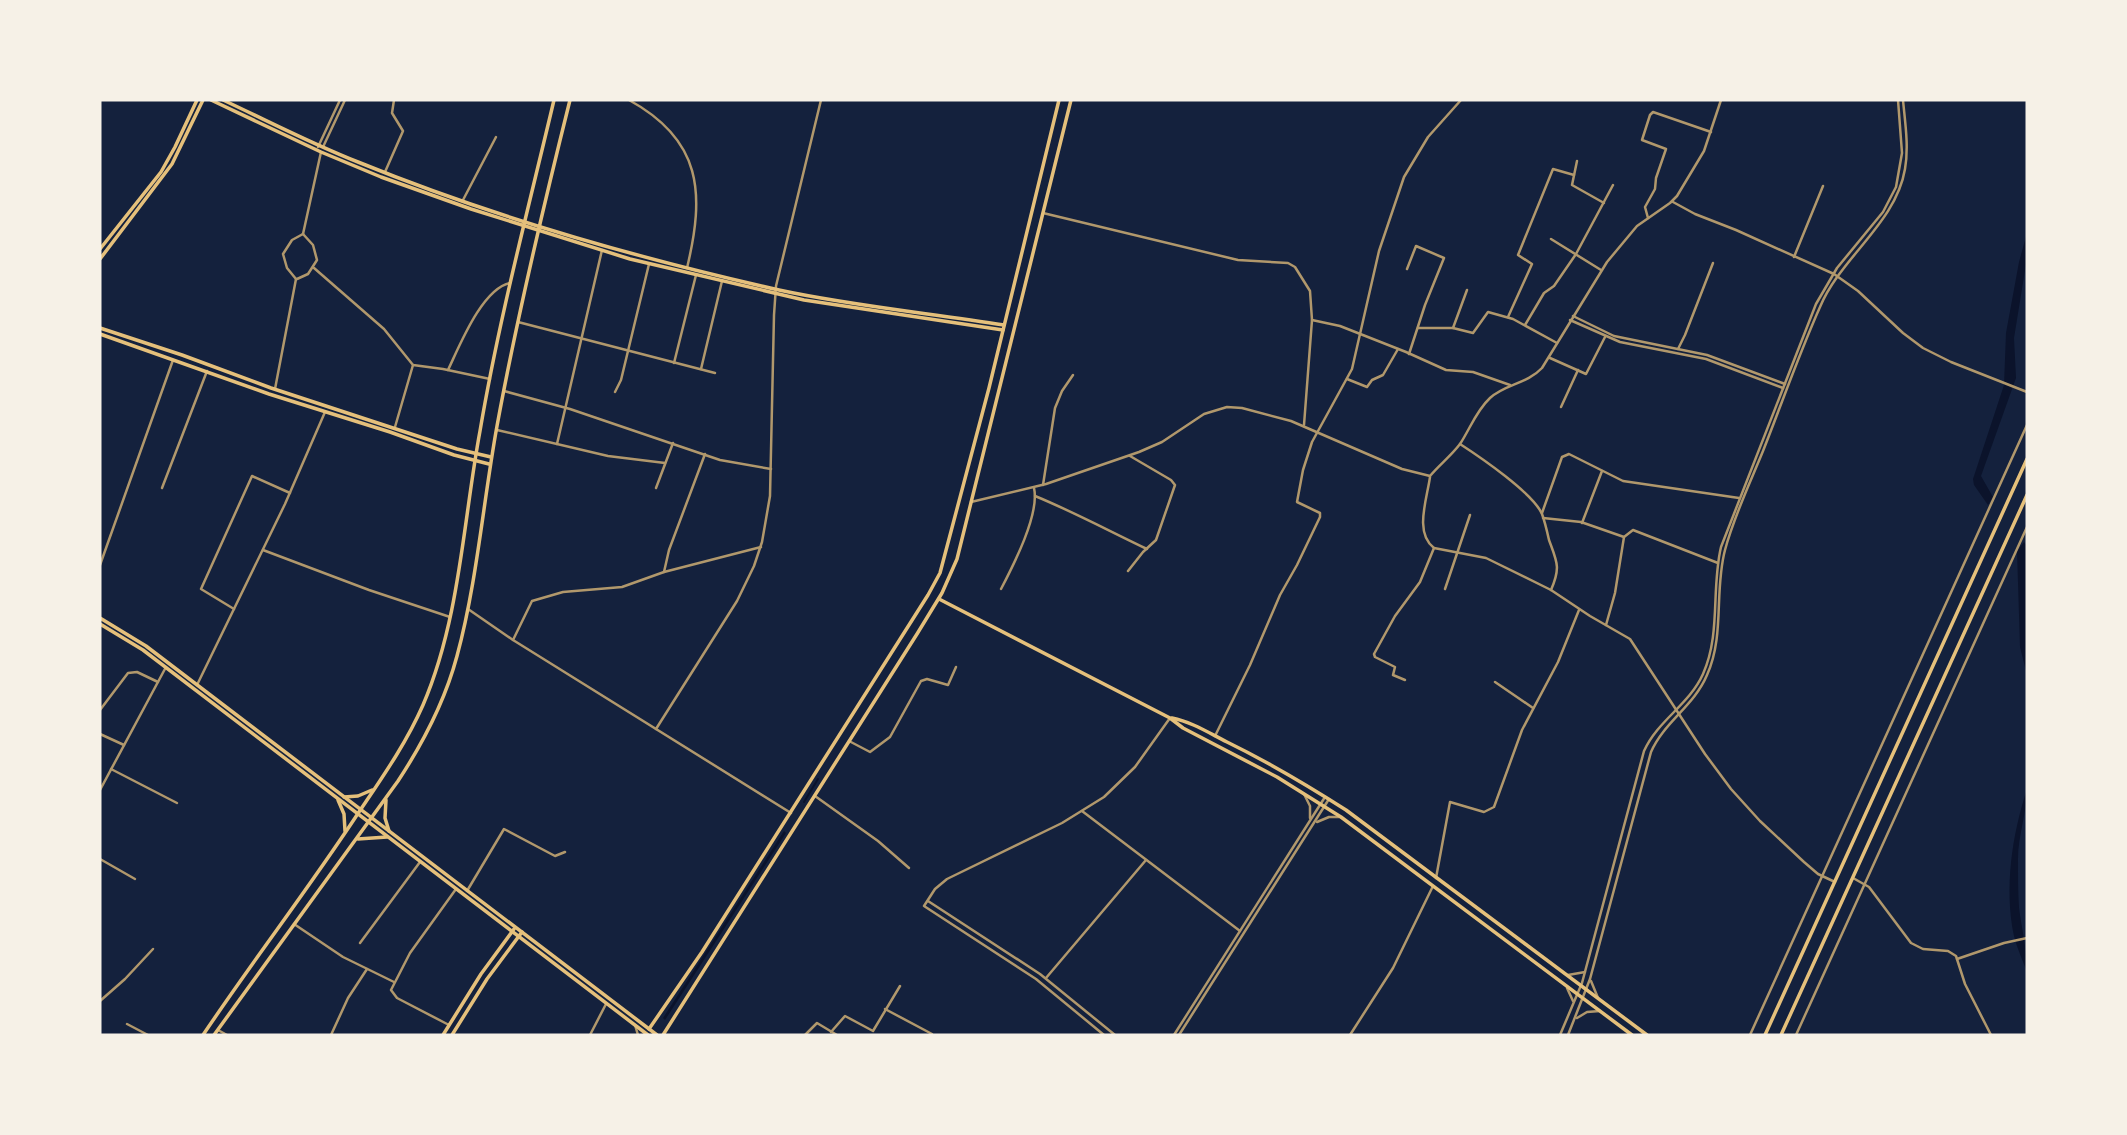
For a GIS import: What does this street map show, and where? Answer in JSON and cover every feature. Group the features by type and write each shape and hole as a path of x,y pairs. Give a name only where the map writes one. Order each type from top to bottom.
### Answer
{"main road":[{"path":"100,249 167,162 197,100"},
{"path":"100,259 165,175 203,100"},
{"path":"211,100 400,184 524,223 776,292"},
{"path":"223,100 232,102 320,149 524,223"},
{"path":"203,1035 345,833 402,745 424,704 442,652 450,617 474,461 490,379 554,100"},
{"path":"214,1035 386,798 416,753 438,710 457,656 496,429 539,227 570,100"},
{"path":"647,1033 696,963 933,588 946,556 1059,100"},
{"path":"663,1035 939,599 954,568 1071,100"},
{"path":"539,227 649,264 722,281 776,292 1004,327"},
{"path":"100,328 275,389 491,457"},
{"path":"100,334 474,461 490,464"},
{"path":"1765,1035 2027,459"},
{"path":"1781,1035 2027,495"},
{"path":"939,599 1170,718 1183,728 1323,805 1632,1035"},
{"path":"100,618 146,646 344,797 359,812"},
{"path":"100,624 130,641 166,667 647,1033"},
{"path":"1170,718 1187,721 1281,770 1327,798 1647,1035"},
{"path":"344,797 358,796 374,789"},
{"path":"386,798 388,835"},
{"path":"338,800 344,814 345,833"},
{"path":"356,839 388,835 467,891 513,929"},
{"path":"443,1035 513,929"},
{"path":"520,934 635,1025 647,1033 657,1035"},
{"path":"452,1035 487,979 520,934"}],"street":[{"path":"303,234 320,149 340,100"},
{"path":"320,149 345,100"},
{"path":"384,173 403,131 392,113 394,100"},
{"path":"629,100 668,128 683,149 693,171 697,186 698,212 687,268"},
{"path":"656,729 737,601 761,547 769,509 776,292 821,100"},
{"path":"1215,736 1280,595 1320,517 1320,513 1300,505 1297,500 1305,461 1317,431 1352,369 1380,251 1404,177 1428,138 1461,100"},
{"path":"1721,100 1700,158 1672,201 1637,226 1601,270 1549,357 1532,378 1499,391 1486,403 1460,444 1430,476 1423,530 1425,539 1434,548 1486,558 1551,590 1633,642 1713,766 1740,800 1804,862 1835,882"},
{"path":"1568,1035 1587,990 1651,752 1661,733 1695,688 1709,654 1714,629 1718,563 1739,498 1835,275 1886,215 1900,188 1907,153 1901,100"},
{"path":"1648,218 1646,207 1667,149 1642,140 1650,115 1653,112 1711,132"},
{"path":"463,201 496,137"},
{"path":"1577,162 1571,183 1604,203"},
{"path":"1508,317 1532,264 1532,261 1518,255 1553,169 1574,175"},
{"path":"1525,325 1544,293 1554,286 1576,254 1613,185"},
{"path":"1794,257 1824,187"},
{"path":"1672,201 1695,214 1835,275 1858,291 1923,348 2027,392"},
{"path":"1043,213 1238,260 1288,263 1301,272 1310,291 1312,320 1304,425"},
{"path":"296,279 305,276 314,268 317,260 311,242 303,234"},
{"path":"296,279 287,268 283,254 292,240 303,234"},
{"path":"1551,239 1601,270"},
{"path":"1407,269 1416,246 1444,258 1409,354"},
{"path":"557,444 602,250"},
{"path":"1678,349 1713,263"},
{"path":"615,392 629,351 649,264"},
{"path":"314,268 384,329 413,365 490,379"},
{"path":"674,363 696,275"},
{"path":"275,389 296,279"},
{"path":"701,369 722,281"},
{"path":"448,370 476,313 497,288 510,283"},
{"path":"1453,328 1467,290"},
{"path":"1418,328 1453,328 1473,333 1488,312 1508,317 1557,343"},
{"path":"1572,318 1621,338 1718,358 1786,386"},
{"path":"1572,318 1605,337 1626,344 1706,359 1786,386"},
{"path":"1312,320 1340,326 1446,370 1473,372 1513,386"},
{"path":"518,322 715,373"},
{"path":"1549,357 1586,374 1605,337"},
{"path":"1347,379 1367,387 1372,380 1383,375 1398,349"},
{"path":"100,565 174,359"},
{"path":"395,427 413,365"},
{"path":"1561,407 1578,370"},
{"path":"162,488 207,371"},
{"path":"1043,485 1055,408 1073,375"},
{"path":"1560,1035 1581,986 1644,751 1655,731 1699,691 1711,667 1719,629 1721,571 1726,548 1786,386"},
{"path":"504,391 566,408 738,464 771,469"},
{"path":"971,502 1034,488 1129,455 1162,442 1203,414 1222,408 1242,408 1304,425 1402,469 1430,476"},
{"path":"197,685 290,493 325,411"},
{"path":"1749,1035 2027,425"},
{"path":"496,429 608,456 665,463"},
{"path":"656,488 673,443"},
{"path":"1460,444 1504,475 1542,513"},
{"path":"664,572 669,550 705,454"},
{"path":"1128,571 1158,536 1175,484 1129,455"},
{"path":"1551,590 1559,569 1542,513 1565,455 1576,456 1628,482 1739,498"},
{"path":"1582,523 1602,471"},
{"path":"234,609 201,589 242,495 252,476 290,493"},
{"path":"1001,589 1022,545 1035,496 1034,488"},
{"path":"1035,496 1080,514 1147,549"},
{"path":"1445,589 1469,515"},
{"path":"1543,518 1582,523 1624,537"},
{"path":"1796,1035 2027,527"},
{"path":"1606,625 1615,593 1624,537 1633,530 1718,563"},
{"path":"513,640 532,601 563,592 622,587 664,572 761,547"},
{"path":"1405,680 1393,675 1395,667 1374,654 1395,616 1420,582 1434,548"},
{"path":"263,550 450,617"},
{"path":"467,608 513,640 791,813"},
{"path":"1436,878 1450,802 1484,812 1494,807 1519,738 1562,653 1579,610"},
{"path":"100,790 166,667"},
{"path":"849,741 870,752 890,737 921,681 927,679 948,685 956,667"},
{"path":"100,709 128,673 137,672 158,682"},
{"path":"1495,682 1533,708"},
{"path":"1104,1035 1037,980 924,906 935,889 947,879 1082,811 1104,797 1129,774 1170,718"},
{"path":"100,734 124,745"},
{"path":"111,769 177,803"},
{"path":"1179,1035 1312,822 1310,806 1301,792"},
{"path":"814,796 878,841 909,868"},
{"path":"1174,1035 1327,798"},
{"path":"1082,811 1240,931"},
{"path":"1312,822 1341,817"},
{"path":"467,891 504,830 555,856 565,852"},
{"path":"100,859 135,879"},
{"path":"1046,978 1146,860"},
{"path":"360,943 420,862"},
{"path":"1853,878 1869,887 1911,943 1923,949 1948,951 1957,959 1965,984 1991,1035"},
{"path":"1350,1035 1393,968 1433,886"},
{"path":"449,1025 395,997 391,990 410,953 456,889"},
{"path":"928,901 1046,978 1115,1035"},
{"path":"293,924 343,957 394,982"},
{"path":"1957,959 2027,938"},
{"path":"100,1001 153,949"},
{"path":"331,1035 348,998 367,969"},
{"path":"1566,975 1585,972"},
{"path":"1590,979 1600,1000"},
{"path":"1565,985 1574,1004"},
{"path":"831,1032 845,1016 873,1031 900,986"},
{"path":"590,1035 606,1003"},
{"path":"885,1009 932,1034"},
{"path":"1575,1020 1587,1012 1600,1011"},
{"path":"805,1035 817,1023 836,1035"},
{"path":"127,1024 148,1035"},
{"path":"635,1025 638,1035"},
{"path":"218,1030 226,1035"}],"water":[{"path":"2027,233 2027,258 2014,338 2016,378 1981,476 1993,497 1988,505 1974,485 1973,479 2004,385 2006,333"},
{"path":"2024,542 2027,546 2027,675 2020,647 2017,551"},
{"path":"2027,789 2018,859 2019,908 2027,972 2014,936 2010,881 2017,825"},
{"path":"784,831 786,833 665,1020 663,1018"}],"waterway":[{"path":"804,802 818,779"}]}
